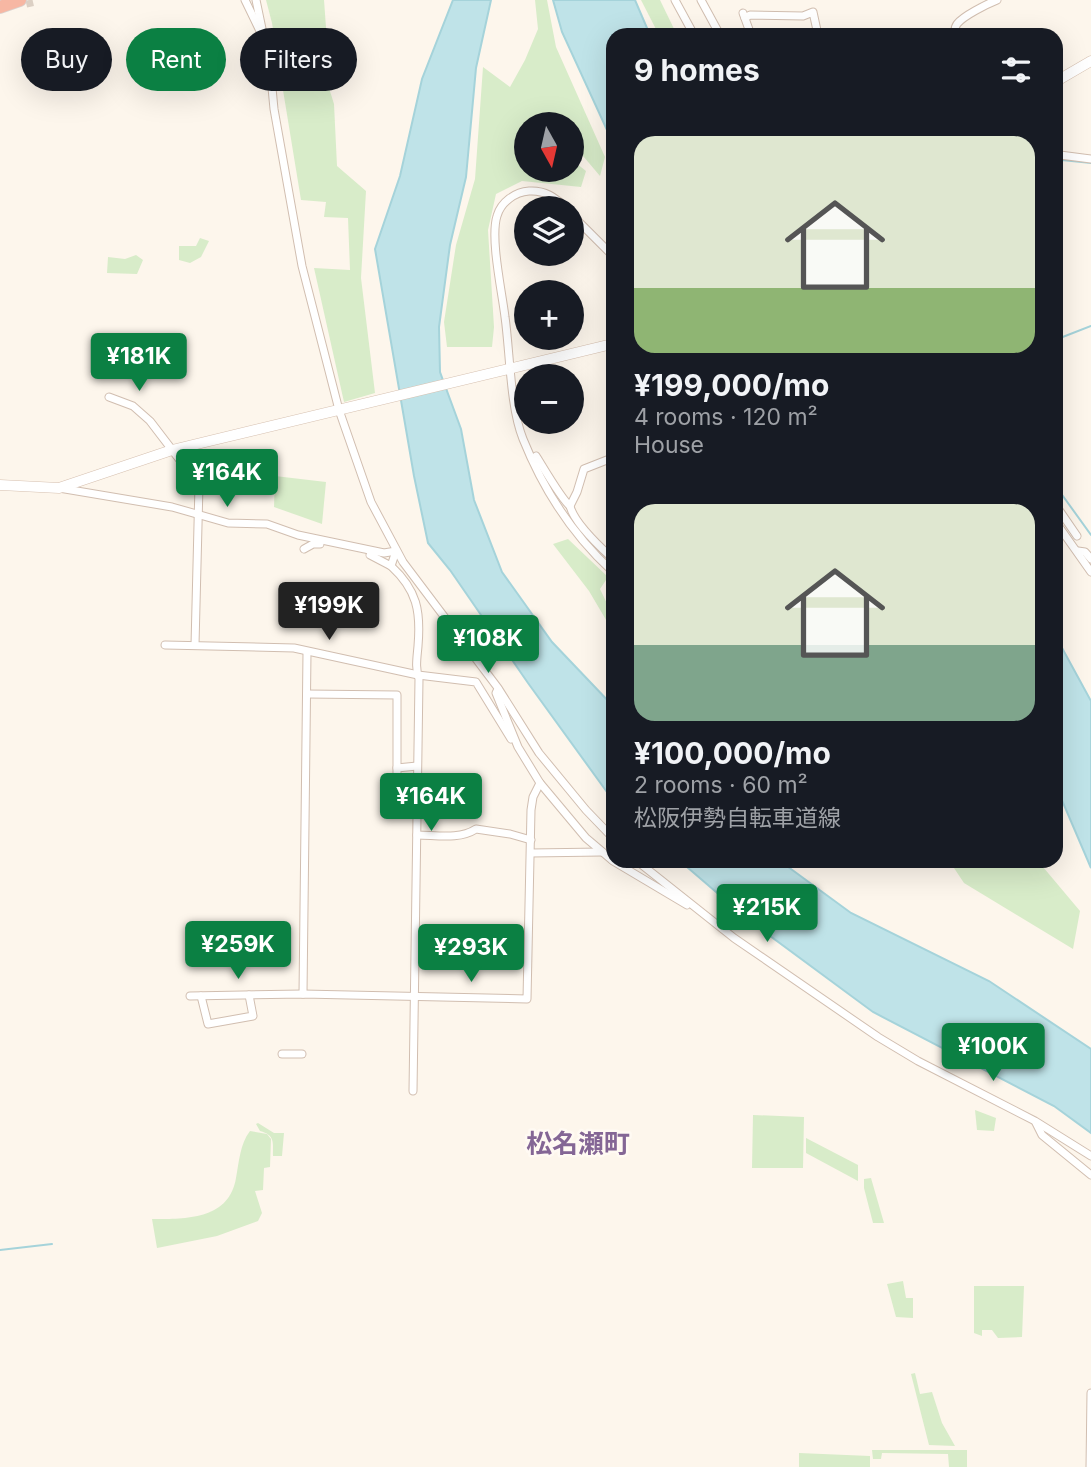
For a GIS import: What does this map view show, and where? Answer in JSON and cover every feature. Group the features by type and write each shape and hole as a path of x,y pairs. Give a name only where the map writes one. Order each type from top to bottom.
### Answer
{"highway":[{"path":"0,7 20,0"}],"main road":[{"path":"1063,77 1091,61"},
{"path":"0,485 59,488 172,450 606,346"}],"street":[{"path":"245,0 258,28"},
{"path":"256,0 262,28"},
{"path":"675,0 690,28"},
{"path":"701,0 716,28"},
{"path":"955,28 984,2 996,0"},
{"path":"748,28 744,16 803,16 813,12 816,28"},
{"path":"273,91 299,254 342,410 371,502 396,551 498,688 549,766 606,831"},
{"path":"1063,157 1091,159"},
{"path":"554,196 537,191 523,192 511,197 497,214 496,242 510,370 519,424 527,446 566,520 606,565"},
{"path":"584,227 606,249"},
{"path":"109,397 133,406 150,421 198,485 195,645"},
{"path":"527,446 556,484 572,512 606,552"},
{"path":"570,506 584,469 606,459"},
{"path":"59,488 149,502 228,523 267,524 298,535 384,554 396,551"},
{"path":"1063,516 1077,536"},
{"path":"1063,531 1091,572"},
{"path":"304,549 313,544 331,543"},
{"path":"331,543 332,547 373,555 391,565 416,599 419,634 415,670 418,675 418,790 413,1091"},
{"path":"391,565 396,551"},
{"path":"1078,551 1085,552 1091,559"},
{"path":"165,645 295,648 307,653 418,675 476,682 518,747"},
{"path":"303,995 307,653"},
{"path":"498,688 496,693 518,747 540,783 586,838 606,855"},
{"path":"307,694 397,695 397,790 418,790"},
{"path":"397,768 417,766"},
{"path":"190,996 527,999 533,797 540,783"},
{"path":"417,835 459,835 476,829 510,834 531,841"},
{"path":"531,853 602,852"},
{"path":"624,868 684,905 692,906"},
{"path":"646,868 734,938 878,1037 918,1061 1035,1121 1091,1156"},
{"path":"201,996 208,1024 253,1016 249,995"},
{"path":"282,1054 302,1054"},
{"path":"1035,1121 1042,1135 1091,1175"},
{"path":"1090,1467 1091,1393"}],"green space":[{"path":"266,0 324,0 326,28 273,28"},
{"path":"535,0 547,0 556,47 605,157 600,176 584,157 584,112 514,112 514,182 520,182 496,194 488,230 494,327 492,347 447,347 444,322 456,245 475,179 483,67 510,87 538,29"},
{"path":"641,0 660,0 674,28 655,28"},
{"path":"283,91 330,91 334,104 337,166 366,191 361,278 375,393 344,402 314,268 350,270 348,218 324,217 326,202 301,200"},
{"path":"532,182 583,182 581,187"},
{"path":"200,238 209,241 201,257 190,263 179,260 179,246 196,246"},
{"path":"136,255 143,260 137,274 107,273 108,257 125,259"},
{"path":"275,476 326,482 322,524 274,507"},
{"path":"568,539 606,575 600,589 606,602 606,620 589,591 553,544"},
{"path":"954,868 1044,868 1080,911 1073,949 964,883"},
{"path":"975,1110 996,1118 994,1131 977,1130"},
{"path":"753,1115 804,1117 803,1168 752,1168"},
{"path":"256,1124 274,1133 284,1133 282,1156 273,1156 272,1140 260,1131"},
{"path":"250,1131 267,1134 271,1139 270,1167 264,1168 263,1190 255,1191 262,1213 258,1221 217,1236 157,1248 152,1219 192,1217 215,1209 225,1202 232,1192 242,1147"},
{"path":"806,1138 858,1165 858,1181 806,1153"},
{"path":"871,1178 884,1223 873,1223 864,1188 864,1179"},
{"path":"903,1281 906,1298 913,1298 913,1318 896,1317 887,1284"},
{"path":"974,1286 1024,1286 1022,1337 998,1338 992,1330 982,1330 982,1336 974,1333"},
{"path":"915,1373 920,1394 932,1392 942,1423 955,1446 929,1445 911,1374"},
{"path":"872,1450 967,1450 967,1467 949,1467 948,1454 882,1453 881,1459 873,1459"},
{"path":"799,1453 870,1456 870,1467 799,1467"}],"water":[{"path":"453,0 491,0 476,68 466,177 450,245 439,327 440,372 461,429 474,500 502,572 552,642 606,699 606,791 450,570 428,543 375,249 400,176 422,79"},
{"path":"553,0 635,0 647,28 606,28 606,128 562,32"},
{"path":"1063,650 1091,701 1091,868 1063,803"},
{"path":"688,868 790,868 851,913 989,981 1091,1049 1091,1133 1054,1106 873,1012 751,922"}],"waterway":[{"path":"1063,160 1091,163"},
{"path":"1063,337 1091,326"},
{"path":"1063,496 1091,535"},
{"path":"0,1250 52,1244"}],"tunnel":[{"path":"29,0 31,9"}],"district":[{"name":"松名瀬町","path":"578,1144"}]}
